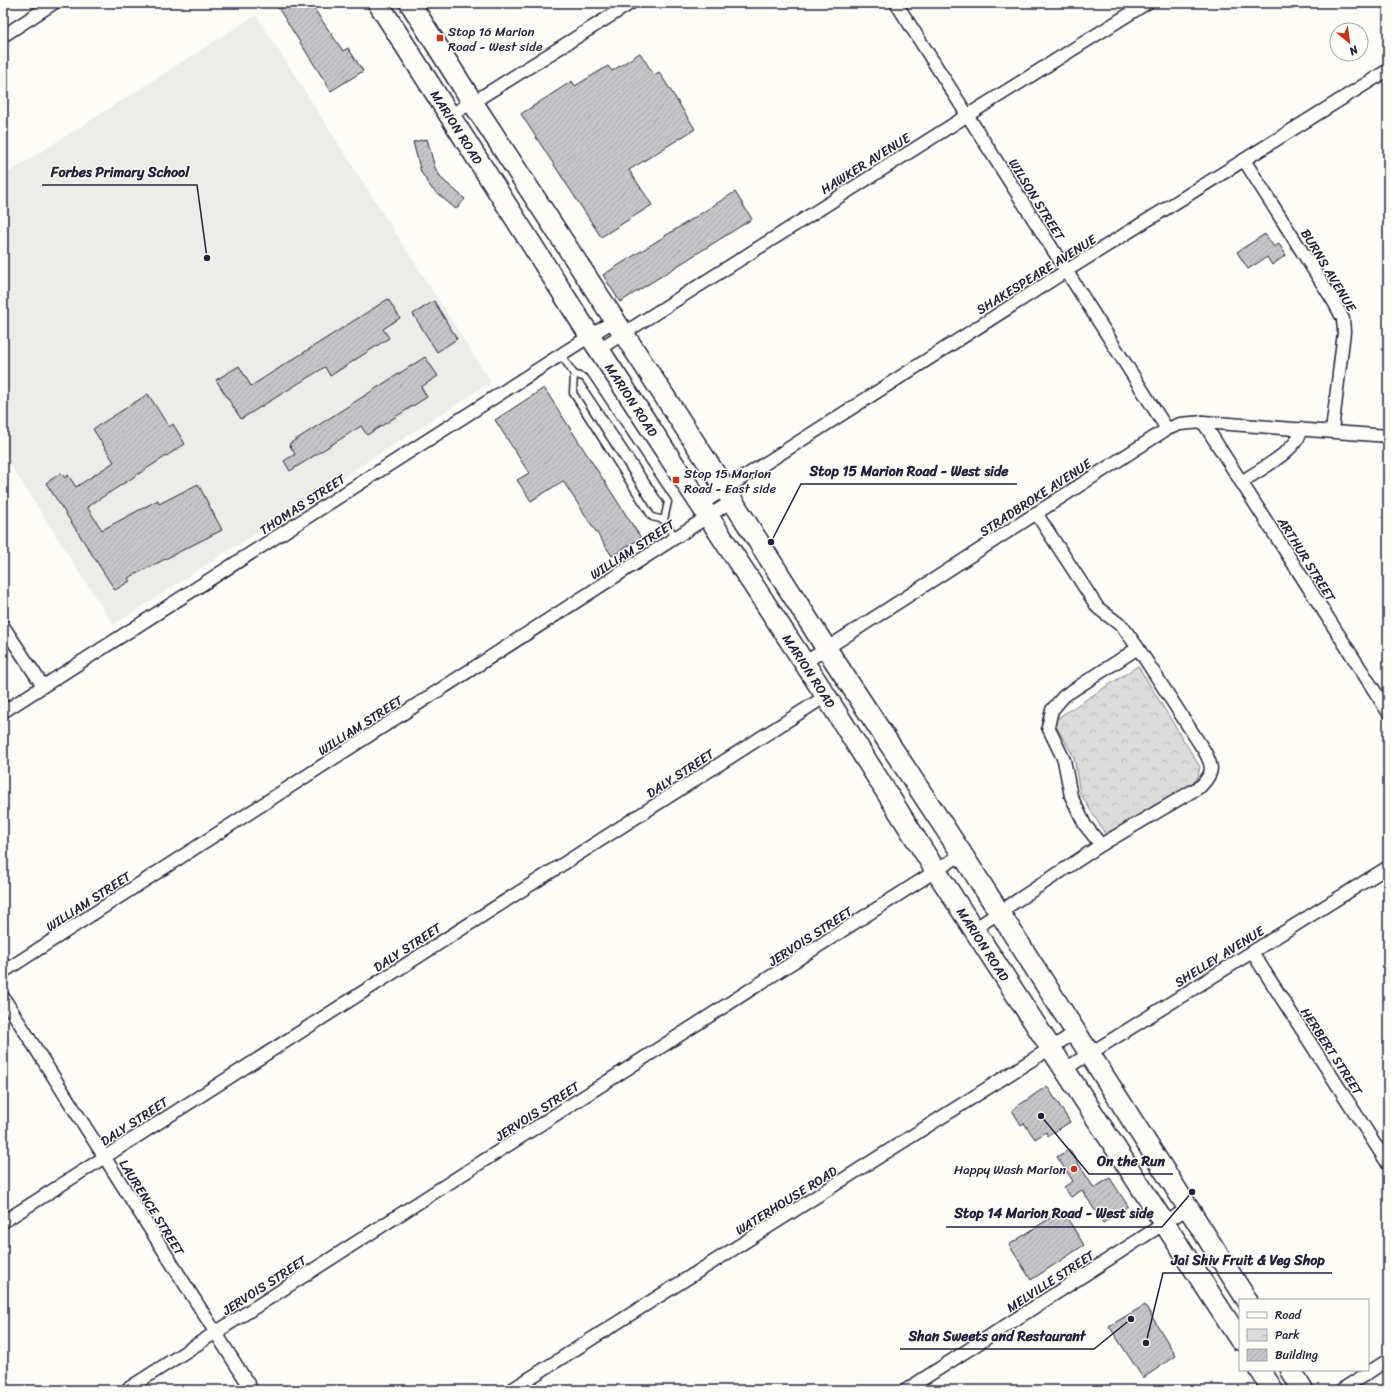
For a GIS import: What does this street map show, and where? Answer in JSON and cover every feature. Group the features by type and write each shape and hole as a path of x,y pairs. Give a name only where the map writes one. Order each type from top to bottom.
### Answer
{"main road":[{"name":"MARION ROAD","path":"378,3 594,343 826,696 936,871 1239,1338"},
{"name":"MARION ROAD","path":"410,3 729,495 826,648 962,854 1245,1299"},
{"path":"1261,1371 1273,1390"}],"street":[{"path":"3,36 54,3"},
{"path":"449,116 631,3"},
{"name":"WILSON STREET","path":"896,3 1167,429"},
{"name":"HAWKER AVENUE","path":"619,327 968,115 1147,3"},
{"name":"SHAKESPEARE AVENUE","path":"729,495 1066,271 1388,70"},
{"name":"BURNS AVENUE","path":"1244,160 1343,319 1344,332 1332,431"},
{"name":"THOMAS STREET","path":"3,712 561,355 594,343 619,327"},
{"name":"STRADBROKE AVENUE","path":"804,663 1167,429 1180,424 1203,422 1388,436"},
{"name":"ARTHUR STREET","path":"1203,422 1388,710"},
{"path":"1241,482 1288,451 1297,441 1301,434 1301,429"},
{"name":"WILLIAM STREET","path":"3,972 676,538 704,511 729,495"},
{"path":"974,929 1101,846 1201,786 1209,778 1212,766 1205,752 1138,648 1123,627 1098,608 1036,513"},
{"path":"3,626 43,686"},
{"path":"1101,846 1085,825 1071,796 1064,760 1048,727 1052,710 1064,696 1138,648"},
{"name":"DALY STREET","path":"3,1222 826,696"},
{"name":"JERVOIS STREET","path":"126,1390 962,854"},
{"name":"SHELLEY AVENUE","path":"1065,1069 1388,867"},
{"name":"HERBERT STREET","path":"1252,952 1388,1164"},
{"name":"LAURENCE STREET","path":"3,997 252,1390"},
{"name":"WATERHOUSE ROAD","path":"511,1390 1052,1049 1076,1032"},
{"name":"MELVILLE STREET","path":"906,1390 1188,1208"},
{"path":"1341,1390 1388,1360"}],"lane":[{"path":"561,355 574,374 585,378 668,502 664,520"},
{"path":"574,374 573,393 652,517 664,520 676,538"}],"shaded area":[{"path":"256,15 491,382 113,625 3,453 3,176"}],"green space":[{"path":"1138,666 1200,767 1197,780 1107,837 1080,793 1074,757 1053,721"}],"building":[{"path":"275,3 310,3 343,51 348,48 363,71 331,91"},
{"path":"640,53 654,75 659,72 695,129 629,170 652,205 601,237 521,114 572,81 575,86 608,66 612,71"},
{"path":"427,139 435,168 442,179 465,199 456,209 432,189 421,172 413,142"},
{"path":"735,192 752,219 620,302 603,275"},
{"path":"1265,234 1274,247 1279,244 1286,255 1272,265 1267,257 1248,269 1237,252"},
{"path":"388,299 400,318 383,329 389,338 330,376 325,367 241,419 216,380 239,366 251,386"},
{"path":"434,301 457,339 437,352 413,314"},
{"path":"425,357 438,376 421,387 427,397 367,435 361,426 290,471 284,461 295,454 289,444"},
{"path":"544,388 641,538 612,556 563,481 531,501 517,480 529,473 495,420"},
{"path":"148,394 169,427 173,424 185,444 87,507 102,530 158,500 159,504 198,484 222,530 128,578 130,581 115,590 46,483 61,473 65,478 68,475 76,487 114,462 93,429"},
{"path":"1047,1086 1070,1122 1048,1136 1046,1132 1035,1139 1024,1123 1021,1125 1012,1110"},
{"path":"1069,1149 1094,1188 1110,1178 1128,1206 1103,1223 1082,1190 1071,1197 1064,1187 1073,1181 1057,1157"},
{"path":"1062,1210 1084,1245 1031,1280 1009,1245"},
{"path":"1145,1305 1176,1356 1143,1378 1109,1326"}],"place":[{"name":"Stop 16 Marion Road - West side","path":"440,38"},
{"name":"Forbes Primary School","path":"207,258"},
{"name":"Stop 15 Marion Road - East side","path":"676,480"},
{"name":"Stop 15 Marion Road - West side","path":"771,542"},
{"name":"On the Run","path":"1041,1116"},
{"name":"Happy Wash Marion","path":"1074,1169"},
{"name":"Stop 14 Marion Road - West side","path":"1192,1192"},
{"name":"Shan Sweets and Restaurant","path":"1131,1319"},
{"name":"Jai Shiv Fruit & Veg Shop","path":"1146,1343"}]}
